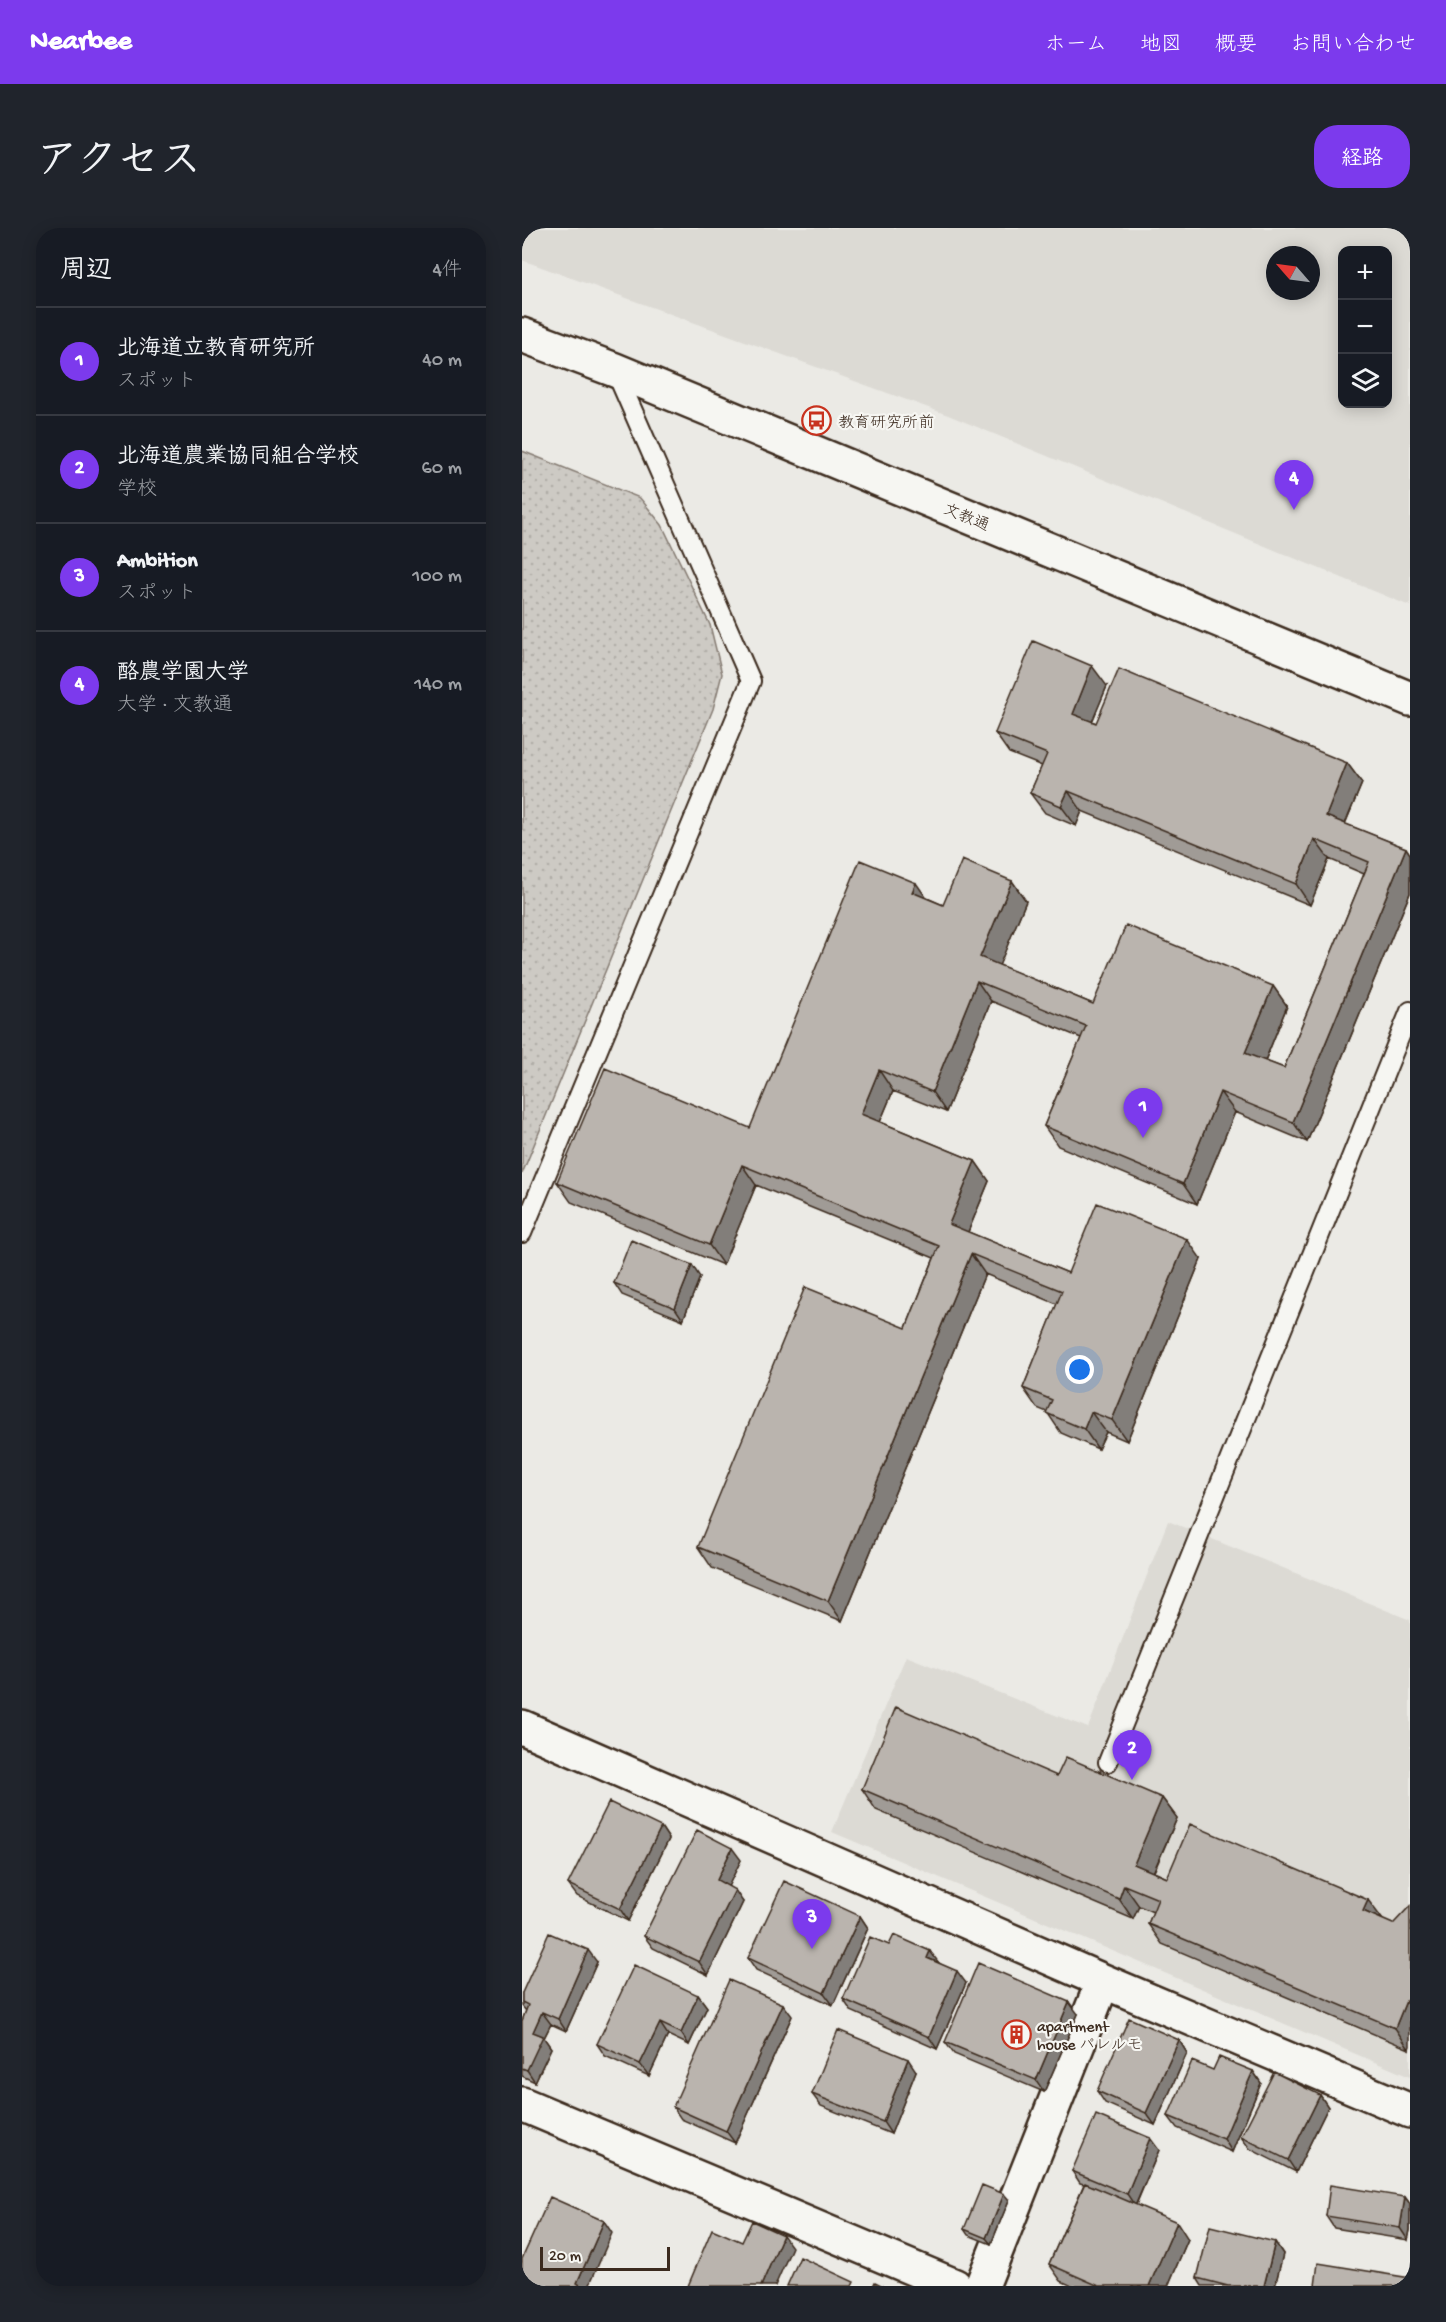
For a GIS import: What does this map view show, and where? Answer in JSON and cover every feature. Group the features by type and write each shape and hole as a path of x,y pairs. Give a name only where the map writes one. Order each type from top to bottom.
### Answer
{"street":[{"name":"文教通","path":"522,335 615,370 1410,699"},
{"path":"522,1727 1103,1981 1410,2111"},
{"path":"982,2286 1103,1981"},
{"path":"522,2104 955,2286"}],"lane":[{"path":"522,1233 752,681 615,370"},
{"path":"1108,1762 1410,1011"}],"shaded area":[{"path":"522,228 1410,228 1410,606 948,415 522,260"},
{"path":"522,451 640,498 662,525 710,625 722,674 713,709 522,1174"},
{"path":"1168,1521 1410,1620 1410,2077 832,1832 906,1656 1088,1728"}],"building":[{"path":"1033,641 1092,666 1073,714 1096,723 1119,669 1347,763 1326,816 1406,848 1293,1122 1220,1092 1183,1184 1044,1126 1086,1026 977,981 932,1092 879,1070 861,1114 975,1161 949,1224 1068,1273 1097,1203 1187,1239 1112,1420 1091,1412 1084,1429 1046,1413 1052,1400 1023,1388 1062,1291 971,1254 828,1601 698,1547 805,1287 906,1328 939,1246 742,1165 709,1245 557,1182 605,1068 750,1128 860,860 916,883 912,892 943,905 962,860 1012,881 980,957 1093,1004 1126,925 1273,986 1245,1053 1284,1068 1369,862 1314,839 1296,884 1068,791 1061,806 1030,793 1047,754 995,733"},
{"path":"631,1240 692,1265 675,1308 614,1283"},
{"path":"896,1707 1057,1776 1066,1757 1162,1798 1134,1864 1167,1878 1190,1824 1368,1900 1363,1911 1393,1924 1410,1906 1410,1997 1406,2001 1395,2028 1148,1924 1158,1899 1124,1885 1119,1899 862,1789"},
{"path":"609,1802 661,1827 620,1909 568,1884"},
{"path":"697,1830 732,1848 717,1880 735,1890 699,1962 644,1936"},
{"path":"784,1881 860,1916 824,1993 748,1958"},
{"path":"549,1933 588,1950 558,2019 542,2012 533,2032 543,2036 527,2070 522,2068 522,2021 528,2005 522,2002 522,1993"},
{"path":"894,1935 930,1951 927,1958 957,1971 929,2037 843,1999 870,1937 889,1945"},
{"name":"apartment house パレルモ","path":"978,1963 1069,2002 1036,2080 945,2042"},
{"path":"634,1965 698,1995 681,2033 660,2023 640,2064 597,2044"},
{"path":"729,1980 783,2004 726,2131 673,2107"},
{"path":"1129,2018 1179,2040 1146,2113 1097,2091"},
{"path":"838,2030 908,2059 883,2122 812,2094"},
{"path":"1219,2057 1253,2071 1224,2139 1168,2116 1192,2061 1213,2070"},
{"path":"1274,2072 1320,2095 1288,2160 1241,2137"},
{"path":"1096,2115 1150,2138 1127,2194 1072,2171"},
{"path":"1085,2183 1177,2222 1149,2286 1099,2286 1049,2264"},
{"path":"982,2185 1004,2194 986,2238 964,2229"},
{"path":"1330,2185 1405,2197 1400,2228 1326,2216"},
{"path":"550,2197 604,2221 577,2283 582,2286 522,2286 522,2259"},
{"path":"752,2221 783,2235 761,2286 688,2286 712,2229 742,2242"},
{"path":"1210,2226 1275,2242 1264,2286 1228,2286 1197,2278"},
{"path":"800,2257 854,2282 852,2286 787,2286"},
{"path":"1318,2263 1410,2278 1410,2286 1315,2286"}],"place":[{"name":"教育研究所前","path":"817,421"},
{"name":"酪農学園大学","path":"1294,510"},
{"name":"北海道立教育研究所","path":"1143,1138"},
{"name":"北海道農業協同組合学校","path":"1132,1780"},
{"name":"Ambition","path":"812,1949"},
{"name":"apartment house パレルモ","path":"1016,2034"}]}
